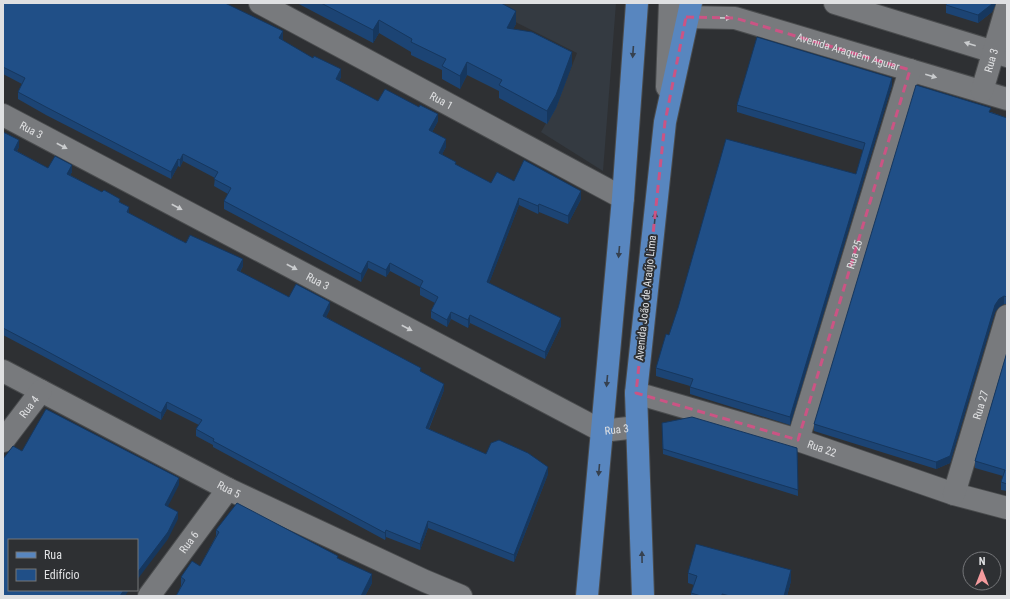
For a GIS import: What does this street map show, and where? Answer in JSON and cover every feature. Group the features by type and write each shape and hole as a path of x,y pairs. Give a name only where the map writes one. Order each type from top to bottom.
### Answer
{"main road":[{"path":"588,596 624,198 637,3"},
{"name":"Avenida João de Araújo Lima","path":"643,596 636,393 665,122 689,10"}],"street":[{"name":"Rua 1","path":"260,3 624,198"},
{"path":"665,122 670,3"},
{"path":"835,3 1000,54"},
{"name":"Rua 3","path":"982,91 1000,54 1007,6"},
{"name":"Avenida Araquém Aguiar","path":"689,10 735,18 1007,99"},
{"name":"Rua 25","path":"798,440 910,70"},
{"name":"Rua 3","path":"3,115 602,431 637,427"},
{"name":"Rua 27","path":"954,494 1007,316"},
{"name":"Rua 5","path":"3,372 420,589 461,596"},
{"name":"Rua 4","path":"3,441 41,391"},
{"name":"Rua 22","path":"636,393 798,440 954,494 1007,508"},
{"name":"Rua 6","path":"149,596 228,489"}],"highlighted area":[{"path":"686,17 735,18 910,70 798,440 636,393 665,122"}],"shaded area":[{"path":"478,3 616,3 603,171 541,132 557,104 577,53"}],"building":[{"path":"3,3 225,3 283,31 279,38 313,58 314,56 341,69 336,79 378,101 385,89 419,107 420,105 438,114 429,130 446,139 439,153 456,162 455,164 491,183 497,172 514,181 524,160 581,191 568,216 539,204 538,206 519,198 487,282 561,318 545,352 470,315 468,320 451,312 447,320 431,311 438,297 420,287 423,281 390,263 386,270 368,261 361,274 224,201 231,188 214,179 218,172 183,154 180,160 178,159 171,172 18,92 25,78 3,67"},
{"path":"321,3 501,3 516,11 507,28 532,32 572,52 556,95 547,111 499,85 502,80 467,62 460,76 442,66 446,59 411,42 412,39 379,20 373,30"},
{"path":"947,3 993,3 978,15 946,5"},
{"path":"757,37 892,78 790,417 690,387 693,379 656,368 666,334 669,335 678,308 726,139 856,174 865,143 737,105"},
{"path":"916,85 991,108 989,112 1007,118 1007,297 1004,296 999,299 995,305 950,456 936,462 814,424"},
{"path":"3,132 19,140 14,150 48,168 55,156 72,165 67,174 102,192 104,190 120,199 119,202 129,207 127,212 176,238 186,243 190,235 243,259 237,270 289,297 296,284 330,302 323,316 421,368 420,371 444,384 426,428 486,454 491,443 499,440 528,453 548,467 514,555 428,521 420,544 386,530 385,533 213,441 214,439 196,429 202,420 167,402 161,413 3,328"},
{"path":"1007,352 1007,484 1001,482 1005,470 975,461"},
{"path":"46,409 179,478 165,505 178,512 168,532 138,572 138,539 8,539 8,591 123,591 120,596 3,596 3,459 13,446 22,451"},
{"path":"692,417 797,448 798,490 663,449 662,423"},
{"path":"237,503 338,556 337,558 372,574 361,596 176,596 185,580 181,577 192,561 200,566 219,532 216,530"},
{"path":"696,544 791,570 784,596 730,596 722,594 722,596 701,596 691,593 697,576 688,573"}]}
